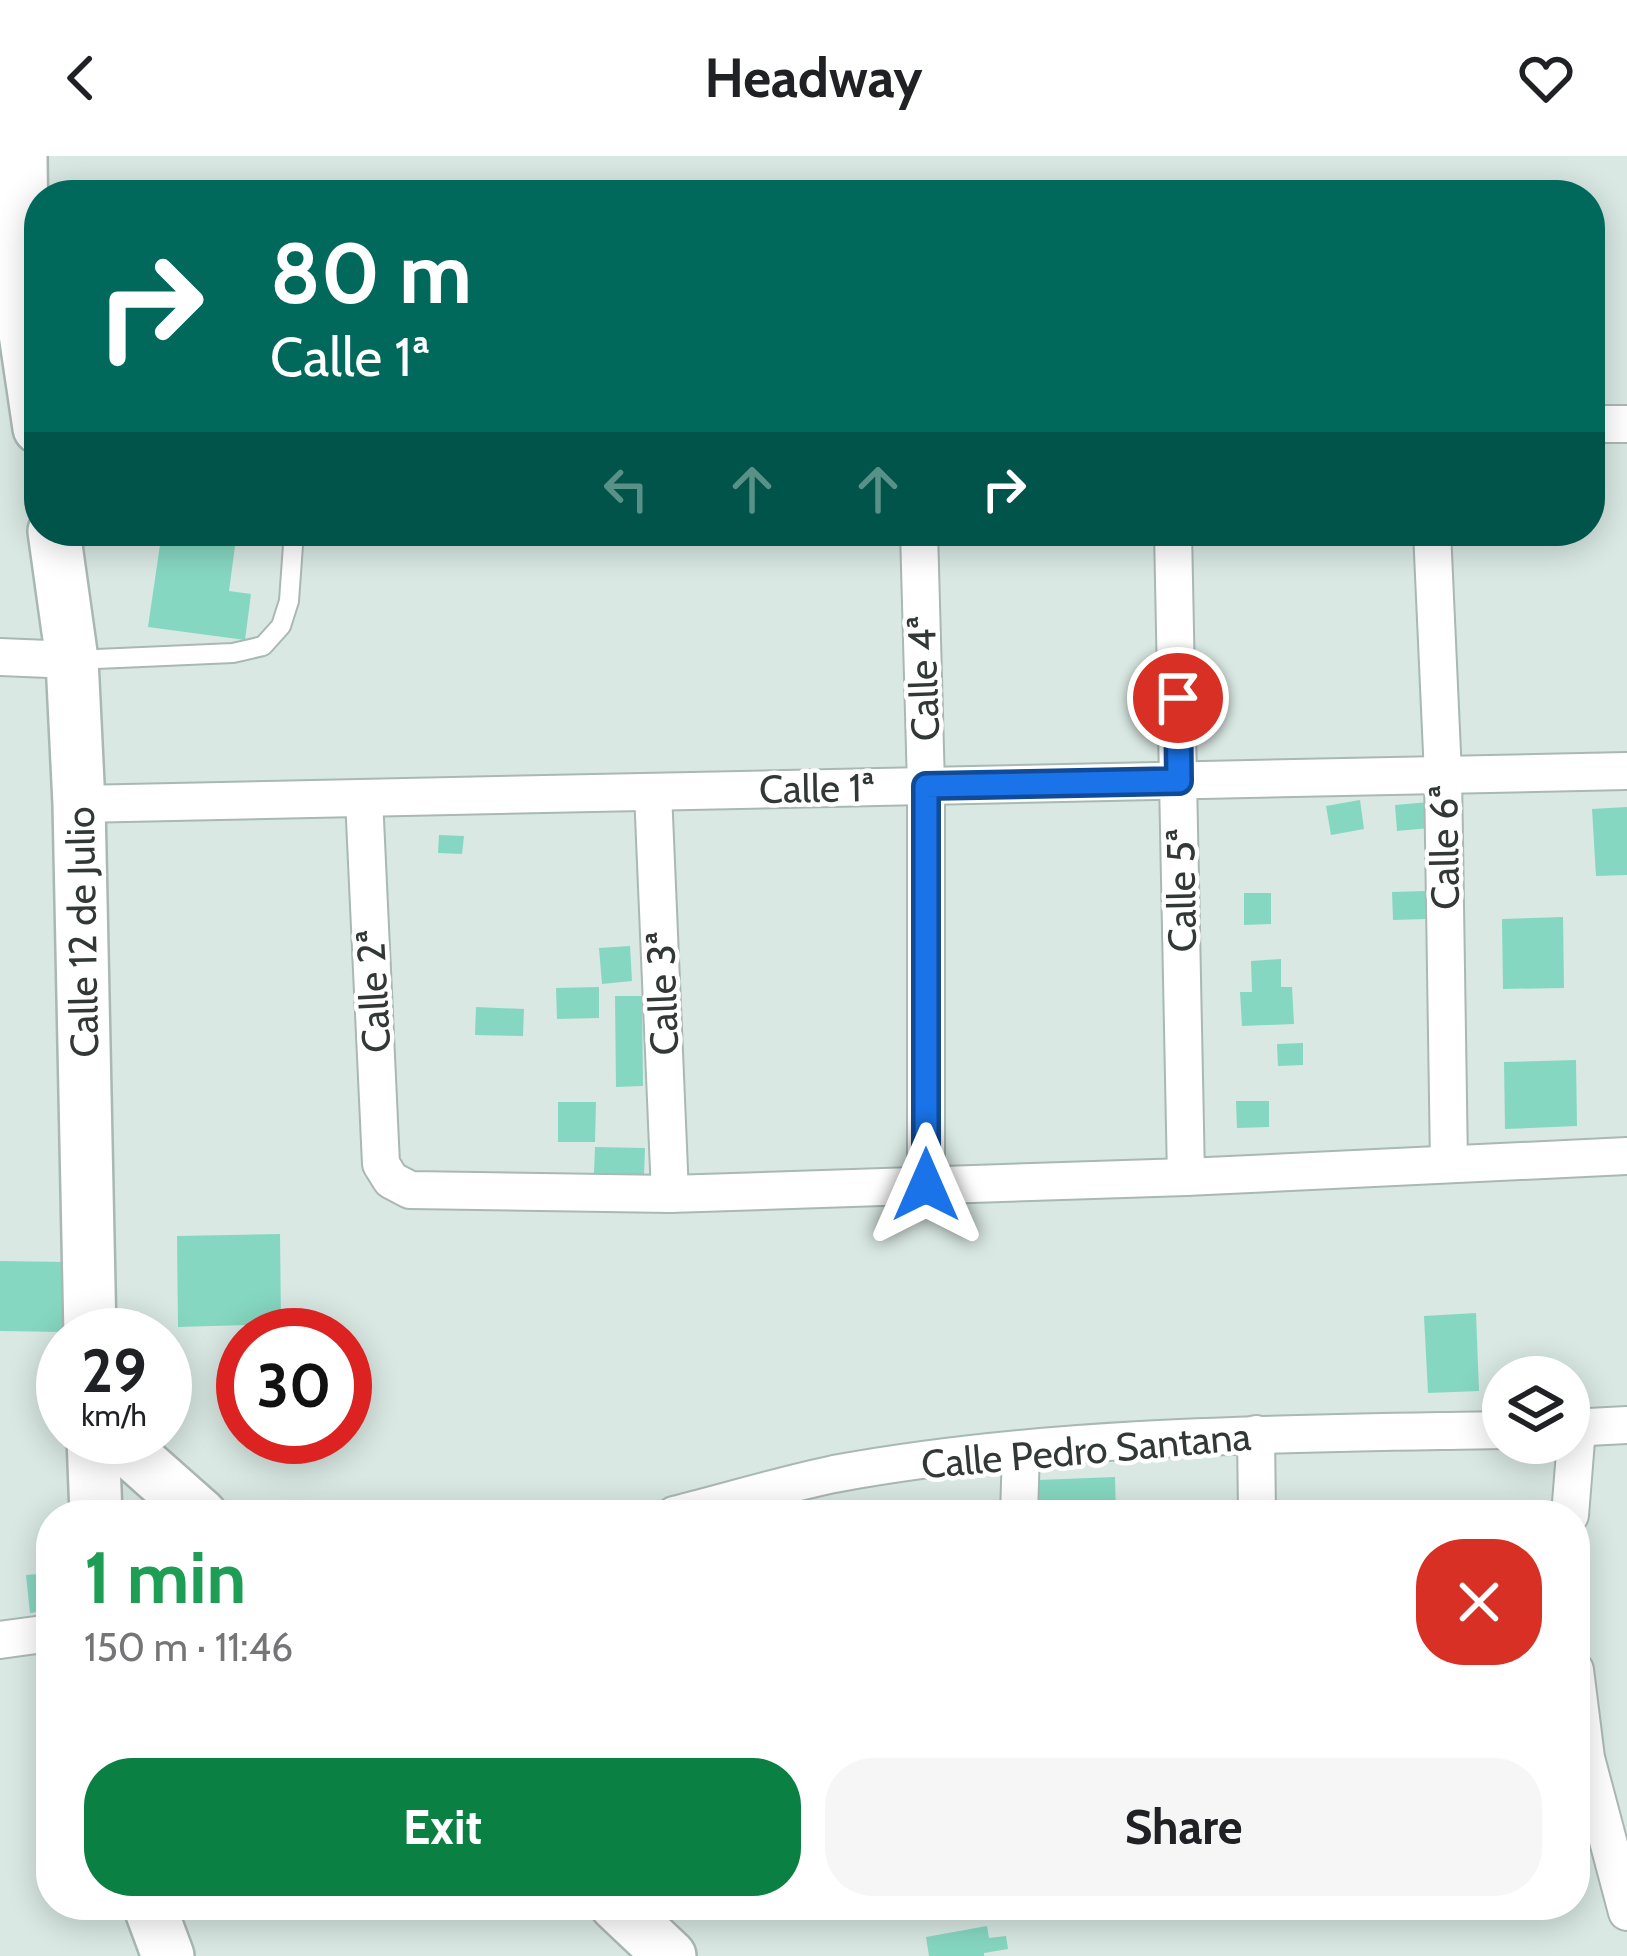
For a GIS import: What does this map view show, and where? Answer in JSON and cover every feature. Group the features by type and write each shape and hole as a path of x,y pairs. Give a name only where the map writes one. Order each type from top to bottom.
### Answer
{"main road":[{"path":"21,156 24,327"},
{"name":"Calle 12 de Julio","path":"56,546 72,661 80,804 89,1308"},
{"path":"94,1464 95,1500"},
{"path":"143,1464 184,1500"},
{"path":"155,1920 168,1956"},
{"path":"632,1920 670,1956"}],"street":[{"name":"Calle 4ª","path":"919,546 926,786 926,1185"},
{"name":"Calle 5ª","path":"1173,546 1186,1177"},
{"name":"Calle 6ª","path":"1433,546 1443,775 1449,1164"},
{"path":"0,658 72,661"},
{"name":"Calle 1ª","path":"80,804 1627,771"},
{"name":"Calle 3ª","path":"653,792 670,1194"},
{"name":"Calle 2ª","path":"364,798 381,1164 391,1180 410,1190 670,1194"},
{"path":"670,1194 1627,1156"},
{"path":"1590,1427 1627,1425"},
{"name":"Calle Pedro Santana","path":"733,1500 834,1474 1021,1450 1256,1435 1482,1430"},
{"path":"1256,1435 1257,1500"},
{"path":"1019,1500 1021,1450"},
{"path":"1571,1500 1572,1464"},
{"path":"0,1640 36,1635"},
{"path":"1590,1788 1627,1912"}],"lane":[{"path":"72,661 233,653 263,646 281,626 289,601 293,546"}],"building":[{"path":"160,546 235,546 229,591 251,594 245,640 148,627"},
{"path":"1360,800 1364,829 1331,835 1326,806"},
{"path":"1429,802 1430,828 1397,831 1395,805"},
{"path":"1627,807 1627,875 1596,876 1592,809"},
{"path":"439,835 464,836 462,854 438,853"},
{"path":"1425,891 1426,919 1393,920 1392,892"},
{"path":"1244,893 1271,893 1271,924 1244,925"},
{"path":"1563,917 1564,988 1503,989 1502,919"},
{"path":"630,946 632,981 602,984 599,948"},
{"path":"1281,959 1281,987 1292,987 1294,1024 1242,1026 1240,992 1252,992 1251,961"},
{"path":"599,987 599,1018 557,1019 556,988"},
{"path":"615,996 642,996 643,1086 616,1087"},
{"path":"476,1007 524,1009 523,1036 475,1035"},
{"path":"1303,1043 1303,1065 1278,1066 1277,1044"},
{"path":"1576,1060 1577,1126 1505,1129 1504,1062"},
{"path":"1236,1101 1269,1101 1269,1127 1237,1128"},
{"path":"558,1102 596,1102 595,1142 558,1142"},
{"path":"595,1147 645,1148 644,1175 594,1173"},
{"path":"280,1234 281,1308 216,1308 216,1326 192,1327 192,1308 178,1308 177,1236"},
{"path":"0,1261 65,1262 64,1308 36,1308 36,1332 0,1331"},
{"path":"1476,1313 1479,1391 1428,1393 1424,1316"},
{"path":"1115,1477 1116,1500 1039,1500 1038,1480"},
{"path":"36,1574 36,1612 30,1613 26,1575"},
{"path":"987,1926 989,1938 1006,1936 1008,1949 984,1956 929,1956 926,1937"}],"route":[{"path":"926,1185 926,786 1179,781 1178,698"}]}
